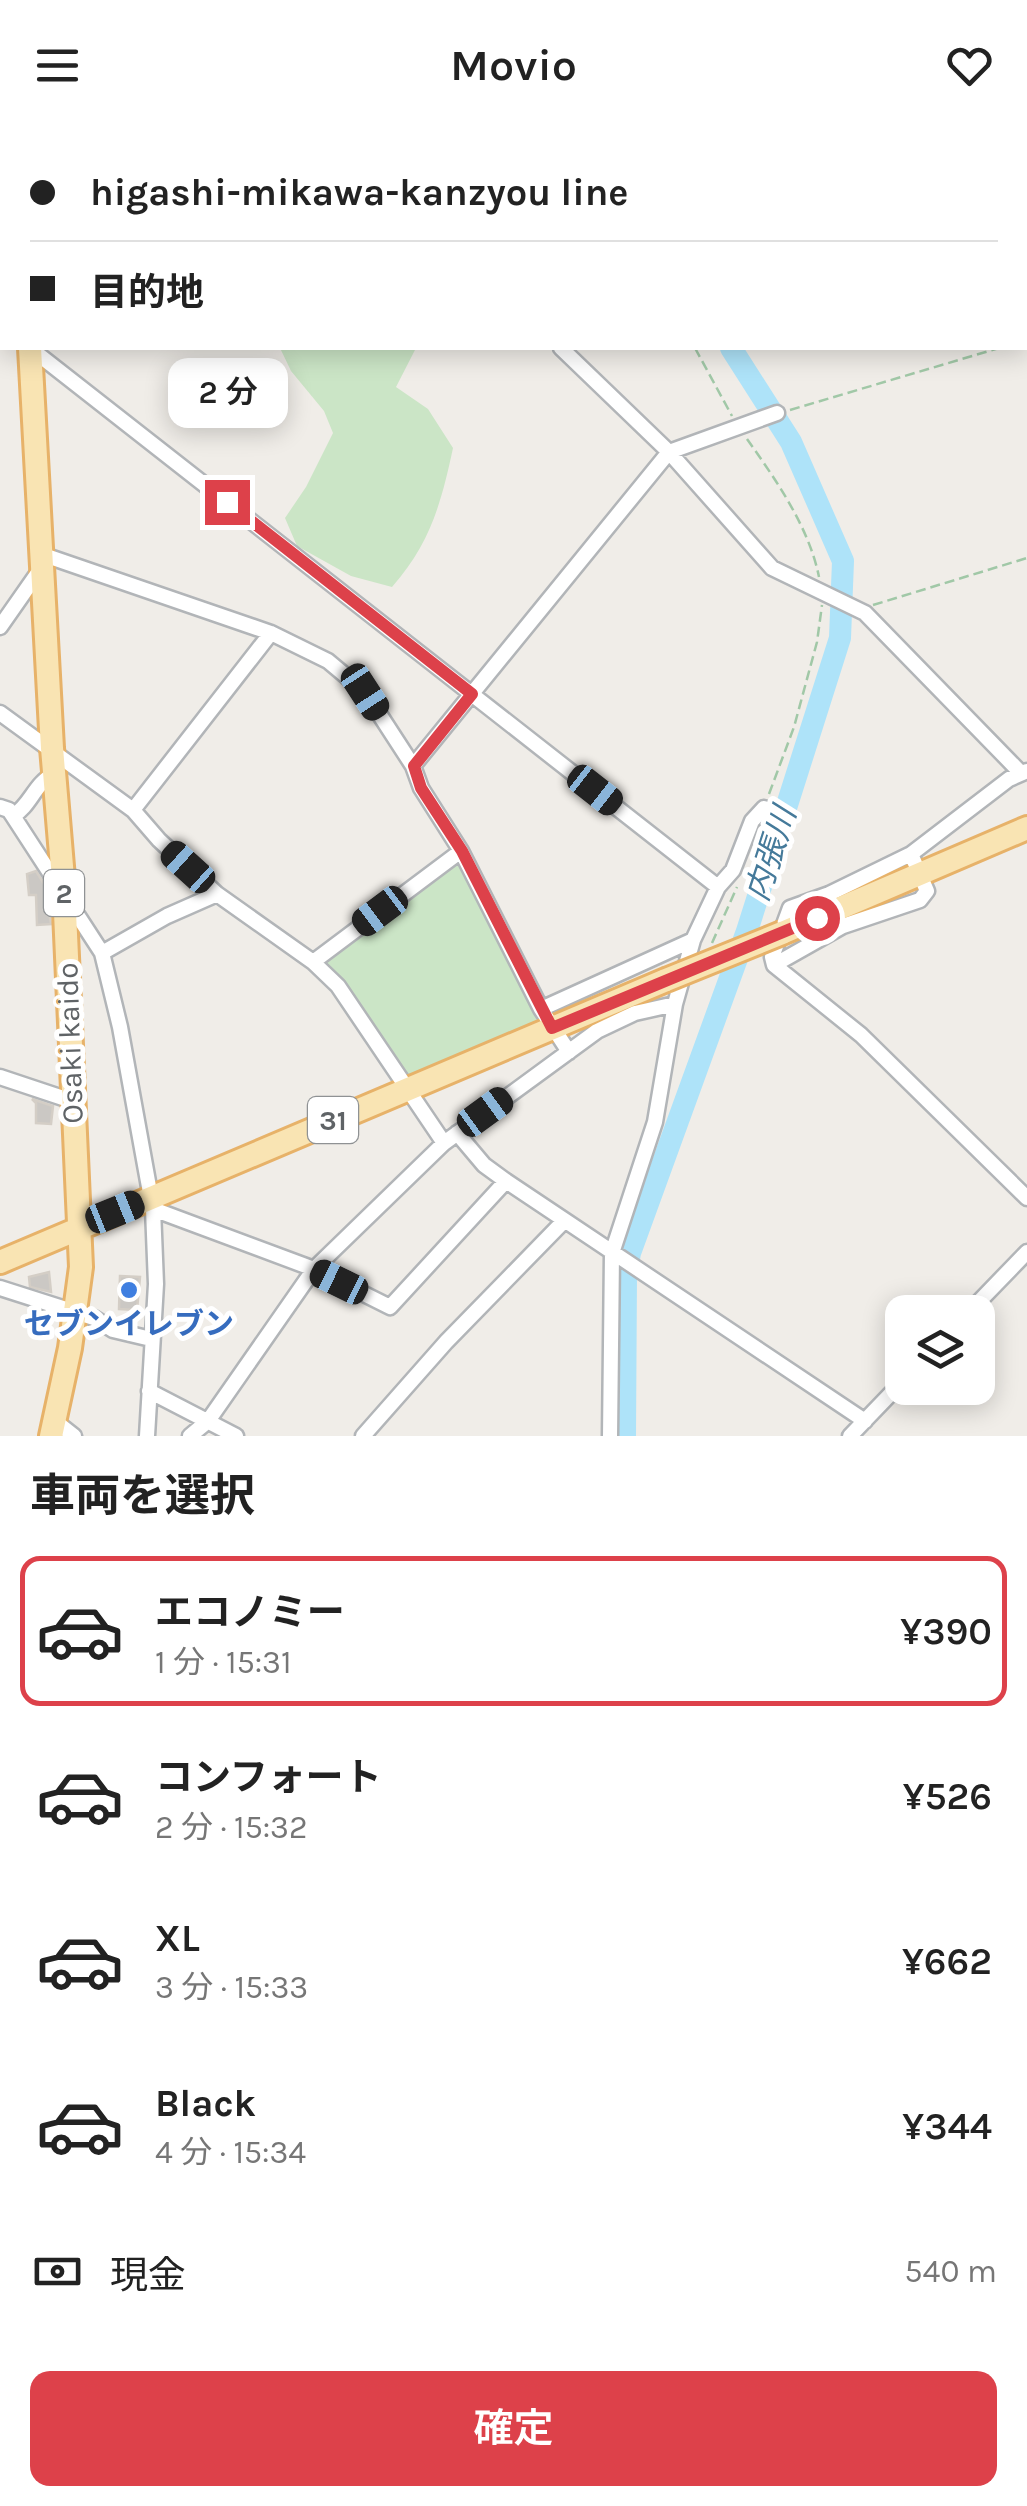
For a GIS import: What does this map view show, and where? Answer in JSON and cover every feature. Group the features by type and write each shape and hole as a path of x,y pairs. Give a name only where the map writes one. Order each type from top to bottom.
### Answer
{"main road":[{"name":"Osaki kaido","path":"29,350 64,890 81,1267 53,1428"},
{"name":"31","path":"0,1262 80,1226 152,1203 410,1088 547,1019 704,965 782,933 916,864 1027,828"}],"street":[{"path":"32,350 718,887"},
{"path":"563,350 668,452 772,568 861,610 1024,772 1008,779 916,864 790,908 772,957 774,965 861,1035 1027,1198"},
{"path":"414,766 668,452 777,414"},
{"path":"0,627 41,560 271,633 328,661 365,692 414,766 421,788 462,851 547,1019 568,1052"},
{"path":"133,810 271,633"},
{"path":"0,713 133,810 217,894 313,962 338,986 444,1143"},
{"path":"13,816 24,810 31,793 44,778 54,774"},
{"path":"0,807 9,810 102,953 120,1027 152,1203 156,1284 147,1436"},
{"path":"610,1436 612,1252 654,1122 675,1004 693,940 718,887 732,870 752,821 764,808"},
{"path":"313,962 462,851"},
{"path":"774,965 843,926 920,900 927,892 916,864"},
{"path":"102,953 217,894"},
{"path":"547,1019 693,940"},
{"path":"190,1436 208,1421 314,1269 444,1143 597,1031 622,1019 675,1004"},
{"path":"0,1077 72,1101"},
{"path":"457,1132 484,1165 506,1181 865,1421"},
{"path":"152,1203 314,1269 390,1307 506,1181"},
{"path":"363,1436 446,1342 564,1221"},
{"path":"985,1295 1027,1252"},
{"path":"0,1288 94,1318 113,1330 151,1339"},
{"path":"149,1392 236,1436"},
{"path":"850,1436 885,1400"},
{"path":"53,1428 74,1436"}],"path":[{"path":"695,350 809,543 822,593 822,613 808,675 764,808"},
{"path":"777,414 993,350"},
{"path":"861,610 1027,558"},
{"path":"704,965 742,875"}],"green space":[{"path":"281,350 415,350 396,387 428,409 453,448 425,539 392,587 351,576 297,546 285,518 306,487 333,433 324,411 291,371"},
{"path":"459,859 540,1012 534,1024 408,1077 345,983 323,962"}],"building":[{"path":"36,871 44,884 51,924 37,925 36,895 29,895 27,874"},
{"path":"32,1099 53,1106 51,1124 36,1123 36,1103"},
{"path":"49,1272 51,1292 30,1287 29,1277"},
{"path":"120,1276 140,1277 137,1310 119,1309"}],"waterway":[{"name":"内張川","path":"625,1436 626,1275 630,1253 747,931 840,638 843,561 791,442 732,350"}],"place":[{"name":"セブンイレブン","path":"129,1290"}],"route":[{"path":"227,502 472,694 414,766 421,788 462,851 552,1028 817,918"}]}
